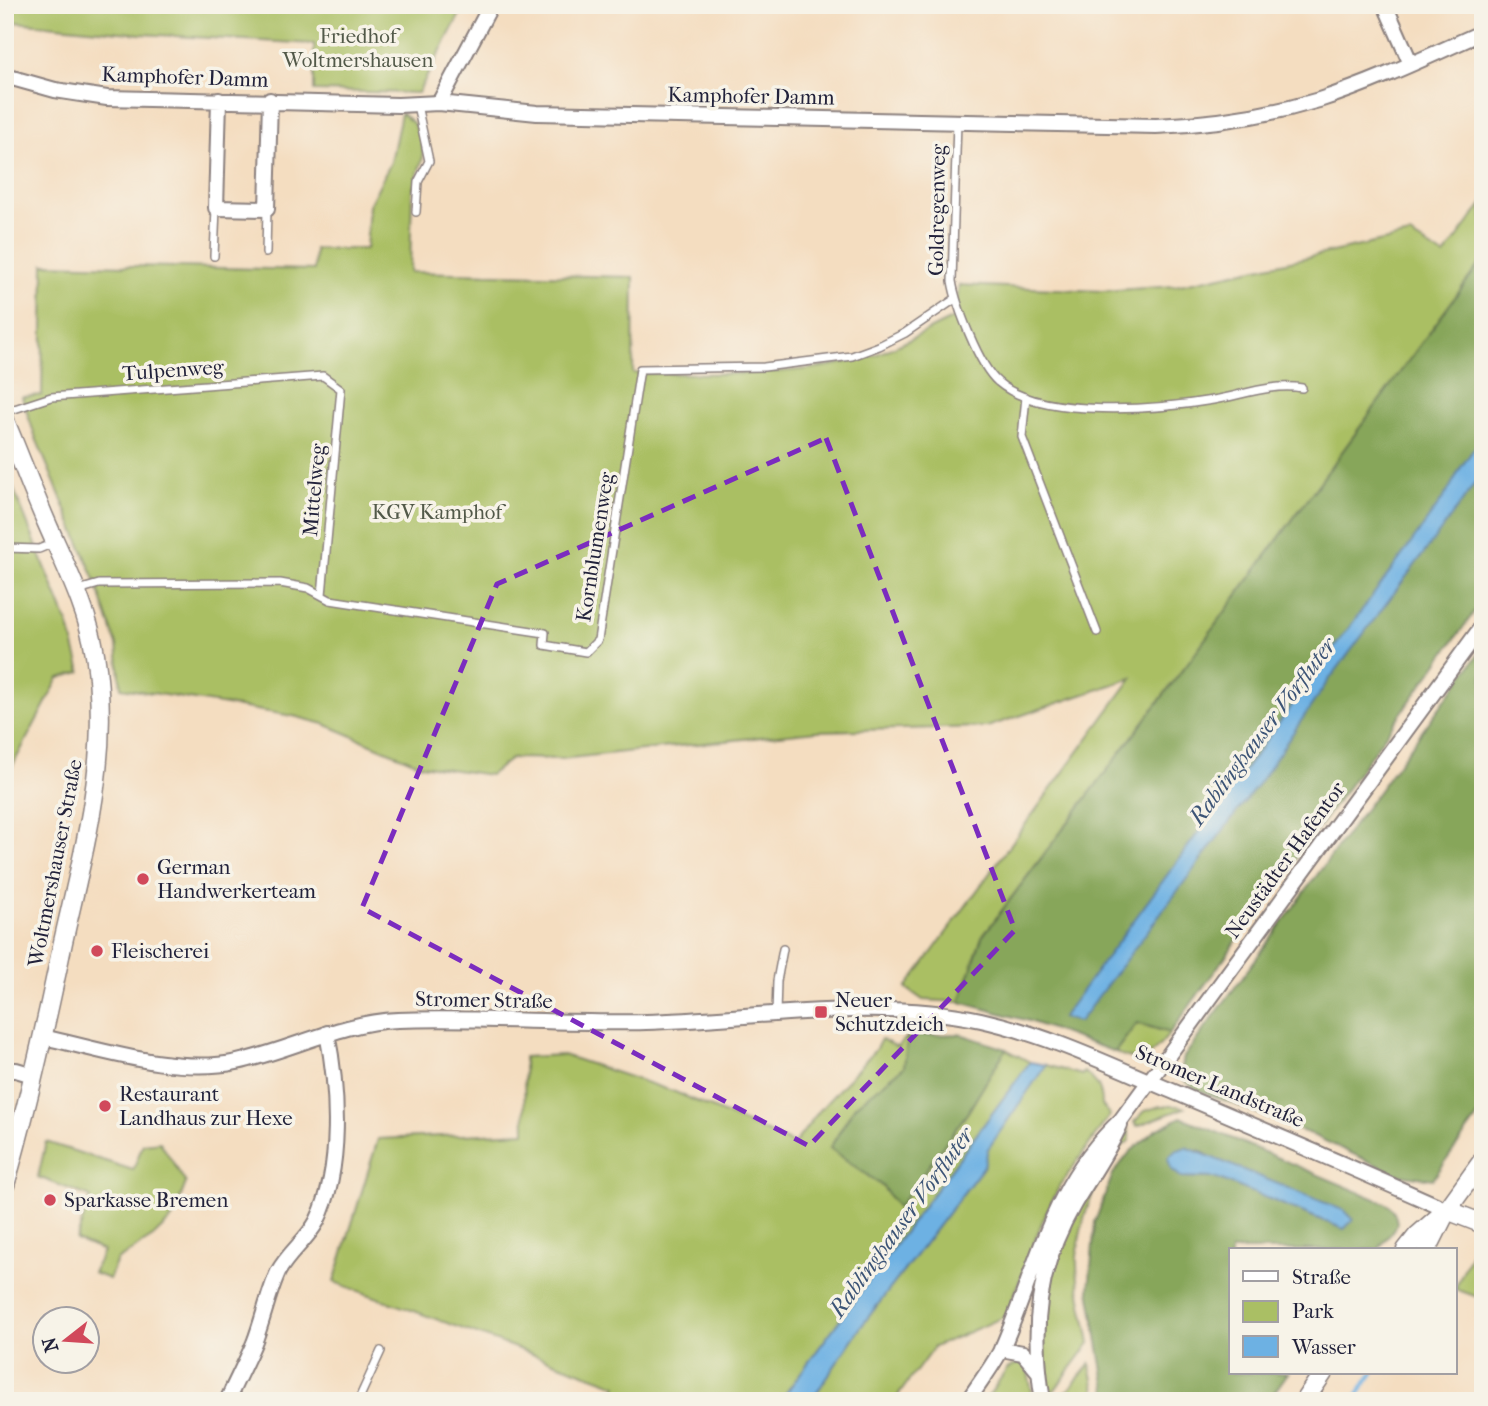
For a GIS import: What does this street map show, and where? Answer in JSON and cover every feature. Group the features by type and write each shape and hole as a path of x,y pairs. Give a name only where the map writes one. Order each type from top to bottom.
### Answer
{"street":[{"path":"439,103 491,5"},
{"path":"1385,5 1411,64"},
{"name":"Kamphofer Damm","path":"5,76 55,90 107,98 439,103 537,113 1156,126 1242,118 1318,100 1411,64 1483,32"},
{"path":"219,100 216,208 267,209 271,100"},
{"name":"Woltmershauser Straße","path":"5,421 9,439 76,591 95,652 101,725 99,773 43,1037 5,1185"},
{"name":"Neustädter Hafentor","path":"968,1401 1002,1349 1040,1245 1062,1197 1098,1142 1122,1120 1483,625"},
{"name":"Stromer Straße","path":"43,1037 144,1060 189,1064 232,1063 281,1050 348,1026 395,1020 578,1023 650,1022 834,1011 933,1013"},
{"name":"Stromer Landstraße","path":"933,1013 979,1020 1030,1034 1093,1057 1483,1224"},
{"path":"227,1401 254,1342 278,1273 316,1223 330,1185 337,1107 327,1033"},
{"path":"5,1070 33,1075"},
{"name":"Neustädter Hafentor","path":"1043,1401 1038,1371 1037,1312 1041,1289 1059,1234 1074,1204 1108,1153 1122,1120"},
{"path":"1428,1248 1447,1210 1483,1160"},
{"path":"1408,1248 1447,1210"},
{"path":"1002,1349 1023,1353 1038,1371"},
{"path":"1304,1401 1322,1374"}],"lane":[{"path":"416,212 418,182 429,161 417,104"},
{"name":"Goldregenweg","path":"957,122 952,281 955,299 985,367 999,383 1026,397 1097,410 1146,408 1213,400 1283,385 1302,388"},
{"path":"214,256 216,208"},
{"path":"266,253 267,209"},
{"name":"Kornblumenweg","path":"76,591 99,584 280,583 308,588 330,600 545,633 544,645 586,652 598,640 640,369 764,367 852,356 905,332 955,299"},
{"name":"Tulpenweg","path":"5,412 51,397 323,376 341,389"},
{"name":"Mittelweg","path":"321,595 341,389"},
{"path":"1026,397 1022,436 1097,632"},
{"path":"5,548 39,549 56,542"},
{"path":"776,1015 777,981 783,949"},
{"path":"358,1401 381,1351"}],"highlighted area":[{"path":"826,438 1015,930 809,1146 362,908 497,584"}],"green space":[{"name":"Friedhof Woltmershausen","path":"6,5 465,5 418,93 314,91 314,44 141,34 5,21"},
{"name":"KGV Kamphof","path":"401,113 413,123 422,140 423,157 412,192 410,272 634,277 633,373 722,374 784,371 843,363 871,356 954,318 959,285 1102,291 1175,286 1410,235 1444,256 1483,203 1483,259 1187,664 982,937 960,1002 923,1000 906,988 1132,678 987,727 816,731 561,759 512,758 490,775 421,765 324,724 293,716 121,688 117,645 94,577 35,436 22,397 42,395 44,264 314,270 315,249 366,249 369,205 391,162"},
{"path":"1483,259 1483,600 1170,1033 1137,1023 1115,1052 1029,1021 960,1002 982,937 1187,664"},
{"path":"5,468 69,626 81,672 59,678 5,780"},
{"path":"1483,648 1483,1109 1433,1179 1396,1174 1310,1134 1196,1089 1180,1077 1184,1057"},
{"path":"1137,1023 1170,1033 1146,1056 1133,1058 1115,1052"},
{"path":"960,1034 1006,1049 968,1112 898,1208 882,1186 830,1148 855,1106 904,1067 908,1036"},
{"path":"908,1036 904,1067 855,1106 830,1148 882,1186 898,1207 968,1112 1006,1049 1030,1062 780,1401 607,1401 617,1385 334,1282 378,1139 525,1132 524,1057 563,1055 675,1092 794,1144 820,1110 876,1049 881,1039 897,1047"},
{"path":"1046,1065 1082,1075 1084,1072 1098,1086 1102,1105 1110,1115 1059,1187 1042,1222 1008,1312 1004,1317 934,1347 894,1401 811,1401 860,1328 984,1166 987,1149"},
{"path":"1160,1106 1184,1108 1137,1126 1134,1122 1145,1111"},
{"path":"1181,1117 1391,1207 1397,1224 1379,1248 1229,1248 1229,1374 1287,1374 1268,1401 1108,1401 1089,1290 1095,1222 1113,1174 1130,1152 1156,1130","holes":["1199,1150 1344,1229 1217,1178 1181,1177"]},
{"path":"1128,1129 1130,1140 1109,1162 1093,1193 1079,1242 1078,1278 1090,1343 1050,1396 1040,1320 1061,1242 1082,1199"},
{"path":"46,1142 133,1170 143,1144 160,1142 186,1183 172,1219 153,1237 117,1260 109,1279 93,1273 103,1251 76,1240 91,1197 38,1177"},
{"path":"1475,1244 1483,1247 1483,1299 1456,1289"},
{"path":"1018,1363 1027,1367 1034,1401 985,1401 1007,1369"},
{"path":"1090,1364 1097,1401 1059,1401"}],"water":[{"path":"1483,436 1483,472 1326,684 1261,780 1079,1022 1062,1018 1409,546"},
{"path":"1030,1062 1046,1065 988,1149 984,1166 860,1328 811,1401 780,1401"},
{"path":"1186,1147 1343,1210 1353,1220 1344,1229 1217,1178 1181,1177 1171,1169 1168,1158 1175,1151"}],"waterway":[{"path":"1353,1401 1372,1374"}],"place":[{"name":"German Handwerkerteam","path":"143,879"},
{"name":"Fleischerei","path":"97,951"},
{"name":"Neuer Schutzdeich","path":"821,1012"},
{"name":"Restaurant Landhaus zur Hexe","path":"105,1106"},
{"name":"Sparkasse Bremen","path":"50,1200"}],"water label":[{"name":"Rablinghauser Vorfluter","path":"1262,731"},
{"name":"Rablinghauser Vorfluter","path":"901,1222"}]}
